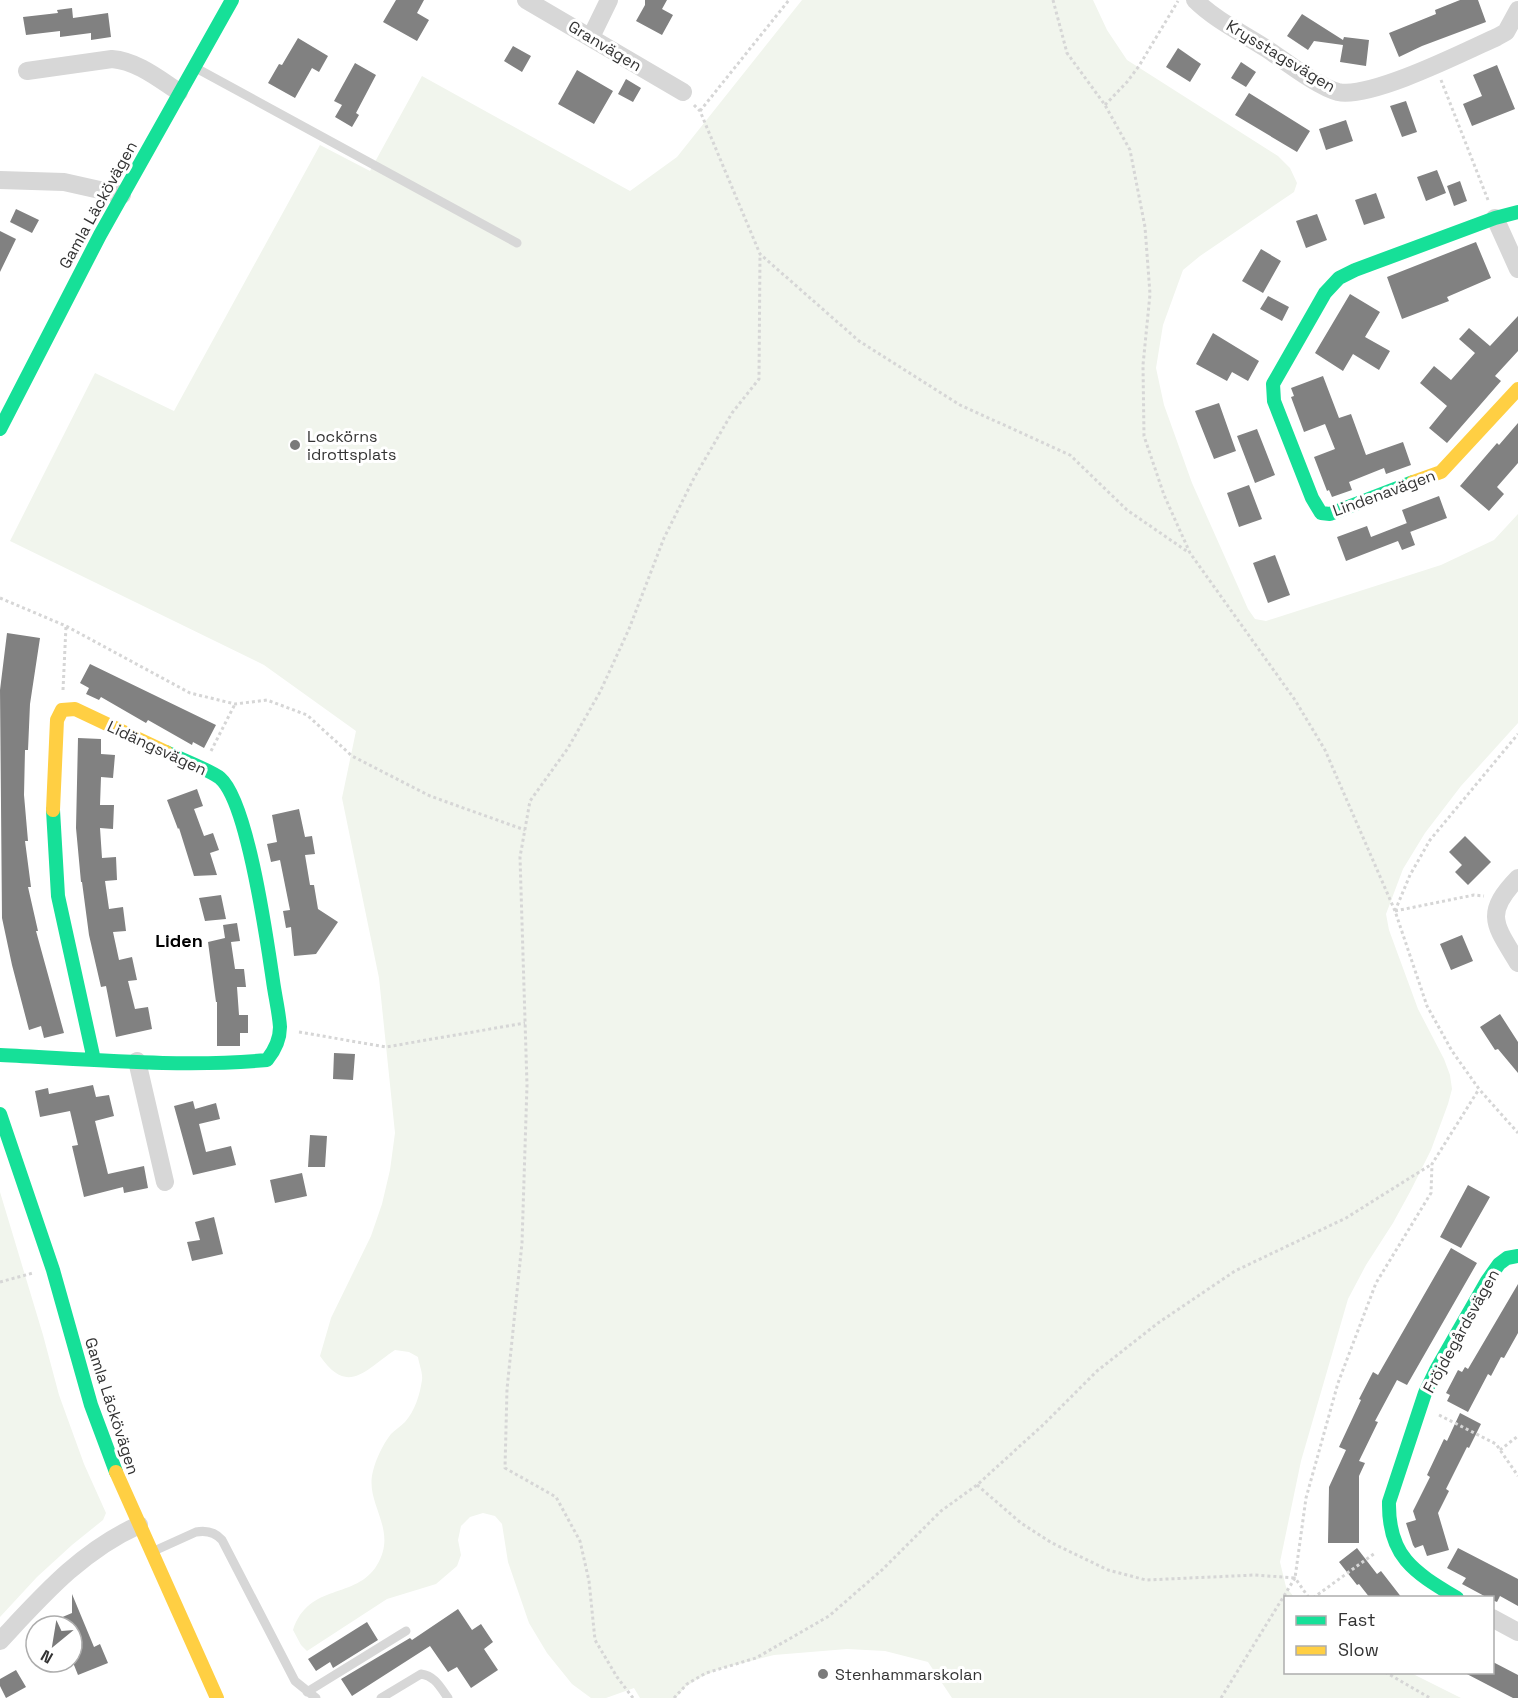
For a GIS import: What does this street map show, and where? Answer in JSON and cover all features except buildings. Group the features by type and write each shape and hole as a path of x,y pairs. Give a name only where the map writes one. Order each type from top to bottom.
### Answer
{"street":[{"name":"Gamla Läckövägen","path":"0,429 48,333 122,195 232,0"},
{"name":"Granvägen","path":"526,0 683,92"},
{"path":"591,37 609,0"},
{"name":"Krysstagsvägen","path":"1195,0 1220,19 1325,87 1340,92 1363,91 1512,36 1518,10"},
{"path":"27,71 121,60 140,67 179,92"},
{"path":"0,180 64,182 122,195"},
{"name":"Lindenavägen","path":"1518,212 1495,218 1339,278 1325,293 1279,371 1272,392 1312,498 1321,513 1329,514 1441,472 1518,389"},
{"path":"1495,218 1518,269"},
{"name":"Lidängsvägen","path":"0,1055 235,1063 267,1060 277,1047 280,1029 265,928 252,862 231,793 220,778 75,709 62,710"},
{"path":"62,710 57,720 53,803 56,876 64,929 94,1060"},
{"path":"1518,878 1496,909 1495,921 1518,963"},
{"path":"137,1061 165,1182"},
{"name":"Gamla Läckövägen","path":"0,1114 52,1270 91,1406 139,1525 217,1698"},
{"name":"Fröjdegårdsvägen","path":"1453,1596 1422,1576 1405,1560 1393,1541 1387,1520 1389,1502 1421,1406 1436,1370 1499,1264 1507,1258 1518,1256"},
{"path":"0,1641 66,1571 106,1542 139,1525"},
{"path":"1494,1619 1518,1632"}],"lane":[{"path":"193,67 517,243"},
{"path":"152,1552 203,1530 217,1535 222,1540 295,1681 316,1698"},
{"path":"307,1692 406,1632"},
{"path":"381,1698 421,1674 429,1675 435,1680 448,1698"}],"path":[{"path":"700,111 789,0"},
{"path":"1053,0 1067,53 1105,105 1130,150 1145,227 1150,294 1143,365 1144,436 1164,495 1190,553 1295,700 1325,750 1395,911 1427,1006 1452,1051 1479,1089 1518,1133"},
{"path":"1105,105 1139,66 1179,0"},
{"path":"1435,66 1495,218"},
{"path":"633,1698 595,1640 589,1581 580,1541 555,1497 505,1468 507,1389 522,1243 527,1085 520,857 530,801 568,748 600,692 629,629 664,538 694,478 732,413 759,379 760,254 700,111 683,92"},
{"path":"760,254 859,341 960,405 1070,455 1127,510 1190,553"},
{"path":"0,598 66,626 190,693 235,704 267,700 307,715 352,756 430,796 525,831"},
{"path":"62,710 66,626"},
{"path":"202,770 235,704"},
{"path":"1395,911 1410,875 1430,840 1518,734"},
{"path":"1395,911 1474,895 1501,900"},
{"path":"280,1029 386,1047 525,1023"},
{"path":"674,1698 687,1684 706,1673 756,1658 829,1616 883,1569 941,1511 977,1485 1044,1424 1096,1371 1158,1323 1235,1271 1346,1218 1432,1164 1479,1089"},
{"path":"1221,1698 1295,1578 1306,1498 1338,1383 1376,1283 1431,1193 1432,1164"},
{"path":"0,1282 38,1272"},
{"path":"1421,1406 1496,1444 1518,1476"},
{"path":"1500,1450 1518,1436"},
{"path":"977,1485 1021,1523 1052,1543 1108,1570 1146,1580 1255,1575 1295,1578"},
{"path":"1316,1596 1393,1541"},
{"path":"1295,1578 1308,1596"},
{"path":"1388,1674 1430,1698"}],"shaded area":[{"path":"802,0 1093,0 1107,30 1127,60 1278,156 1290,168 1297,183 1294,192 1183,270 1163,325 1156,368 1164,405 1192,483 1248,609 1255,619 1266,621 1441,565 1494,540 1518,514 1518,723 1461,786 1425,833 1403,869 1386,914 1389,930 1418,1009 1444,1059 1452,1089 1431,1150 1393,1223 1366,1265 1348,1299 1301,1461 1280,1562 1286,1587 1293,1596 1284,1596 1284,1674 1413,1674 1461,1698 952,1698 928,1662 885,1651 847,1649 774,1655 719,1669 685,1687 676,1698 640,1698 634,1688 606,1698 591,1698 572,1684 547,1653 529,1623 508,1562 502,1524 495,1516 483,1513 470,1517 461,1526 458,1540 461,1555 457,1566 436,1584 387,1599 307,1651 293,1630 300,1615 310,1605 357,1583 368,1576 377,1565 383,1552 384,1540 371,1483 373,1471 388,1438 412,1413 422,1380 418,1357 409,1352 395,1350 366,1371 357,1376 348,1377 339,1375 320,1356 331,1318 371,1236 382,1204 395,1133 379,978 342,798 356,731 264,665 10,541 95,373 174,411 320,145 370,171 422,76 630,191 677,157"},
{"path":"0,1192 59,1395 84,1464 106,1513 103,1520 37,1577 0,1617"}],"traffic: fast":[{"path":"0,429 100,235 232,0"},
{"path":"1413,482 1330,514 1321,513 1312,498 1274,401 1273,384 1325,293 1339,278 1495,218 1518,212"},
{"path":"0,1055 202,1063 267,1060 275,1049 280,1032 279,1016 255,874 239,814 230,792 220,778 166,752"},
{"path":"53,810 58,896 94,1060"},
{"path":"0,1114 53,1270 91,1405 116,1472"},
{"path":"1454,1596 1428,1580 1406,1561 1393,1537 1389,1502 1425,1393 1436,1370 1499,1264 1507,1258 1518,1256"}],"traffic: slow":[{"path":"1413,482 1441,472 1518,389"},
{"path":"53,810 57,720 62,710 75,709 166,752"},
{"path":"116,1472 217,1698"}],"place":[{"name":"Lockörns idrottsplats","path":"295,445"},
{"name":"Stenhammarskolan","path":"823,1674"}],"district":[{"name":"Liden","path":"179,940"}]}
